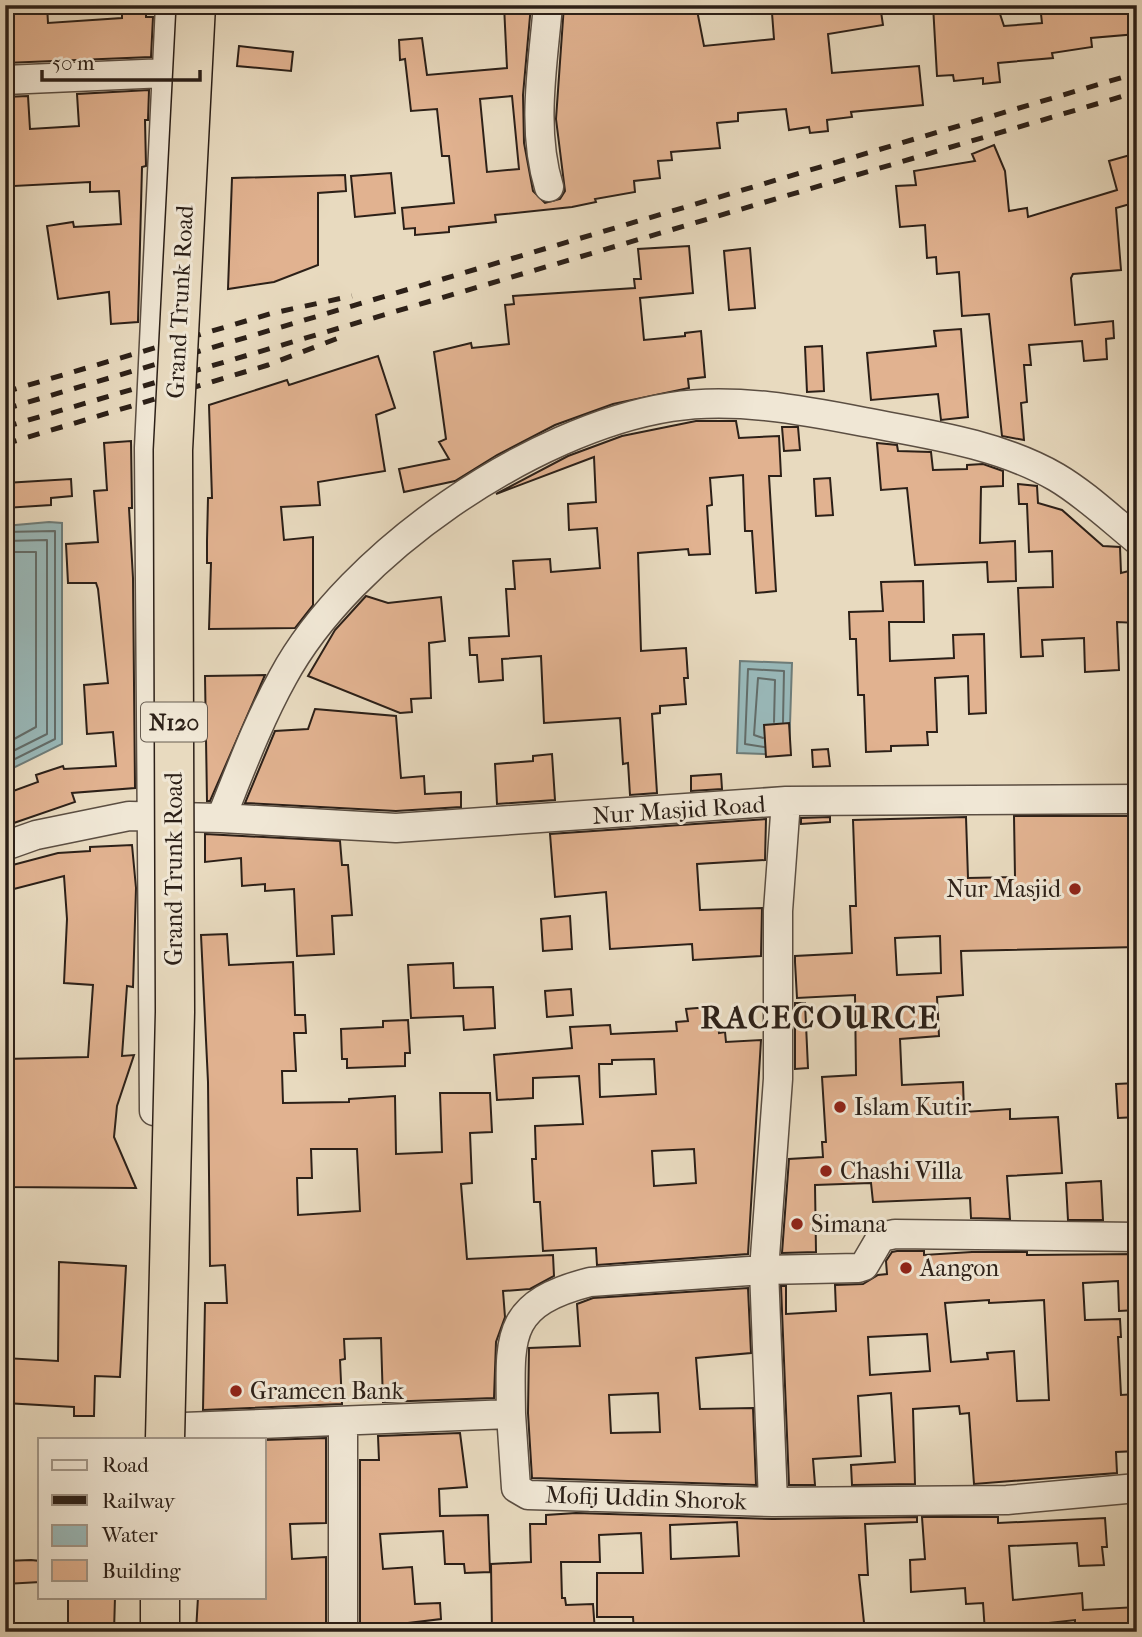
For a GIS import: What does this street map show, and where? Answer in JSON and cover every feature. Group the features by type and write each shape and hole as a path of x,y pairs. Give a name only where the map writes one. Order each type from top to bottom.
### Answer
{"highway":[{"name":"Grand Trunk Road","path":"177,1435 173,450 196,5"}],"street":[{"path":"150,1438 155,988 150,816 149,448 170,5"},
{"path":"211,5 189,338 187,591 192,817 189,1217 177,1435 342,1422 511,1414 510,1347 516,1326 537,1303 590,1282 764,1270 858,1268 864,1266 881,1237 895,1234 1137,1237"},
{"path":"548,5 540,109 542,156 549,187"},
{"path":"5,80 166,73"},
{"path":"221,818 283,676 344,592 404,539 499,472 567,438 638,414 683,406 738,405 850,419 929,435 1013,457 1056,477 1137,540"},
{"name":"Nur Masjid Road","path":"5,846 111,818 150,816 423,828 786,801 1137,799"},
{"path":"773,1502 764,1270 778,1079 778,911 786,801"},
{"name":"Mofij Uddin Shorok","path":"511,1414 516,1488 520,1493 773,1502 1007,1500 1137,1488"},
{"path":"342,1422 343,1632"}],"water":[{"path":"62,523 62,744 5,772 5,526"},
{"path":"740,661 792,663 789,755 737,753"}],"building":[{"path":"5,5 47,5 48,23 122,18 122,14 146,13 146,17 153,17 151,57 5,63"},
{"path":"504,5 531,5 523,95 524,143 533,191 545,203 560,199 565,191 556,119 564,5 696,5 704,46 774,39 772,13 800,10 799,5 880,5 883,25 828,34 832,73 919,66 923,105 851,112 852,117 827,120 828,131 810,133 809,127 789,130 786,109 738,113 738,121 717,123 720,148 671,152 672,160 658,161 660,178 634,181 635,192 595,199 596,202 572,207 495,215 496,222 449,227 449,232 415,235 415,228 404,229 402,208 454,203 449,156 442,156 437,109 411,111 405,59 400,60 399,40 422,38 427,75 507,68","holes":["512,96 519,169 487,172 480,99"]},
{"path":"933,5 997,5 1004,26 1042,23 1040,5 1137,5 1137,34 1091,38 1092,47 1052,53 1053,58 998,63 1000,82 983,84 983,78 954,81 953,75 937,76"},
{"path":"239,46 293,52 291,71 237,66"},
{"path":"149,90 148,120 145,120 146,166 142,167 138,322 111,324 109,292 58,299 47,226 73,222 74,227 121,224 119,191 90,192 90,182 14,186 10,131 5,132 5,97 28,96 30,129 79,126 77,94"},
{"path":"994,145 1005,171 1009,211 1027,208 1028,217 1117,190 1109,161 1137,153 1137,202 1116,208 1121,270 1073,274 1071,278 1075,325 1113,321 1114,338 1106,339 1107,359 1084,361 1082,341 1029,345 1031,365 1024,365 1027,402 1021,403 1024,440 1002,436 989,314 962,316 959,272 937,274 936,257 927,258 925,225 900,227 896,186 916,185 914,171 975,161 972,154"},
{"path":"391,173 395,213 355,217 351,176"},
{"path":"345,175 346,191 318,193 318,265 274,282 228,289 232,178"},
{"path":"689,246 693,293 640,298 644,340 685,336 685,333 701,331 705,377 688,379 689,388 613,404 555,425 497,455 455,481 404,492 399,469 449,459 439,442 446,439 434,352 471,343 472,348 509,344 505,305 514,304 513,296 635,288 634,279 641,279 638,249"},
{"path":"750,248 755,308 729,310 724,251"},
{"path":"961,329 968,417 941,420 938,394 871,400 867,353 936,346 934,331"},
{"path":"822,346 824,391 807,392 805,347"},
{"path":"378,356 395,408 376,415 385,471 318,482 320,505 281,507 284,540 313,537 313,605 295,628 209,629 211,563 207,563 207,541 208,498 212,498 209,405 287,380 289,385"},
{"path":"696,421 736,421 739,438 779,436 781,476 769,476 776,591 756,593 752,531 745,531 743,475 710,478 712,505 707,506 710,554 689,555 688,549 638,553 641,651 686,648 688,678 684,678 686,704 660,706 660,713 652,714 657,793 630,795 628,763 623,764 620,718 544,723 541,656 502,659 503,680 479,682 477,655 470,655 469,638 509,636 506,589 515,589 513,561 550,559 551,572 600,568 597,528 569,530 568,504 596,502 594,457 496,494 568,456 622,436"},
{"path":"782,427 798,427 800,450 784,451"},
{"path":"131,441 132,508 129,508 133,578 135,788 72,793 75,802 5,826 5,794 38,782 36,775 63,766 64,769 116,766 113,732 87,734 84,685 108,683 98,589 96,583 68,583 66,544 98,542 94,491 107,490 104,443"},
{"path":"877,443 897,445 898,451 931,452 933,470 967,469 967,465 983,464 1003,471 1003,486 981,487 980,543 1015,541 1016,581 988,582 987,562 915,565 907,488 881,490"},
{"path":"830,478 833,515 816,516 814,479"},
{"path":"71,479 72,496 51,498 51,505 5,508 5,483"},
{"path":"1018,484 1037,486 1038,503 1062,510 1103,546 1120,547 1121,573 1137,569 1137,623 1117,622 1119,670 1085,672 1084,638 1042,640 1043,656 1021,657 1018,588 1053,587 1052,551 1029,552 1027,504 1019,504"},
{"path":"923,581 924,622 889,622 890,661 954,658 953,635 984,634 986,713 969,714 968,676 935,678 937,732 927,732 928,745 891,746 891,751 866,752 864,695 858,695 856,639 850,639 849,612 883,611 881,582"},
{"path":"366,596 388,603 441,597 445,641 429,643 431,698 411,699 412,712 400,713 308,676 335,630"},
{"path":"265,675 210,801 207,801 205,676"},
{"path":"315,709 396,716 401,778 424,776 425,794 461,792 461,807 396,811 245,803 275,731 308,729"},
{"path":"789,723 791,755 766,757 764,725"},
{"path":"828,749 830,766 813,767 812,750"},
{"path":"552,754 555,800 497,804 495,764 533,761 533,756"},
{"path":"721,774 722,789 691,791 691,776"},
{"path":"1014,816 1137,816 1137,947 961,951 963,995 937,997 939,1036 900,1039 902,1085 963,1082 964,1112 1010,1109 1010,1119 1058,1117 1062,1173 1007,1176 1010,1219 971,1218 970,1198 873,1202 871,1183 815,1185 816,1252 782,1253 789,1159 823,1157 822,1142 826,1142 822,1077 856,1075 855,995 797,998 795,962 795,956 852,953 850,906 856,906 853,820 966,817 968,878 1015,877","holes":["940,936 941,973 897,975 895,938"]},
{"path":"830,817 830,822 801,824 801,818"},
{"path":"766,819 765,860 697,864 700,910 762,908 761,956 693,960 692,944 610,949 606,892 555,897 550,834"},
{"path":"205,834 340,841 342,865 348,865 352,915 332,916 334,954 297,956 294,889 265,891 265,884 242,886 241,858 205,862"},
{"path":"132,845 136,888 133,987 127,986 122,1056 134,1055 117,1106 114,1137 136,1188 5,1187 5,1059 88,1057 93,985 64,983 67,919 64,876 10,890 5,867 58,853 90,851 90,847"},
{"path":"570,916 572,949 543,951 541,919"},
{"path":"227,934 229,965 293,962 295,1015 305,1015 306,1033 294,1033 296,1071 282,1071 283,1103 349,1102 349,1099 395,1096 396,1154 442,1152 440,1093 490,1093 492,1132 470,1133 472,1183 461,1184 467,1259 553,1255 554,1276 530,1289 503,1291 505,1317 496,1342 494,1398 383,1402 381,1338 344,1339 345,1359 340,1360 342,1404 203,1410 205,1303 227,1303 225,1265 210,1266 208,1082 201,935","holes":["311,1149 357,1149 360,1211 298,1215 297,1178 312,1178"]},
{"path":"453,963 454,988 493,987 495,1028 464,1030 463,1016 411,1018 408,965"},
{"path":"571,989 573,1015 547,1017 545,991"},
{"path":"795,1003 805,1003 808,1068 795,1069"},
{"path":"709,1007 710,1014 717,1013 719,1033 725,1032 726,1042 761,1040 748,1254 597,1265 596,1248 543,1251 540,1202 534,1202 532,1159 536,1159 535,1126 583,1124 579,1076 533,1078 533,1098 497,1100 494,1055 572,1048 570,1027 610,1025 611,1034 677,1031 676,1022 688,1021 686,1009","holes":["654,1059 656,1094 600,1097 599,1064 612,1064 612,1060","694,1149 696,1183 654,1186 652,1151"]},
{"path":"408,1020 410,1053 405,1053 405,1066 347,1068 347,1059 342,1059 341,1029 383,1027 383,1021"},
{"path":"1137,1083 1137,1117 1118,1118 1116,1084"},
{"path":"1101,1181 1103,1220 1068,1220 1066,1183"},
{"path":"924,1251 924,1255 972,1252 1027,1252 1027,1255 1137,1254 1137,1310 1119,1311 1118,1281 1083,1283 1085,1320 1120,1319 1121,1337 1118,1337 1121,1395 1137,1394 1137,1451 1116,1452 1117,1473 974,1484 969,1413 960,1414 959,1406 913,1409 915,1484 852,1485 851,1465 895,1462 891,1393 858,1396 861,1456 813,1459 815,1485 789,1485 781,1286 786,1286 786,1314 836,1311 835,1285 863,1284 878,1275 887,1274 886,1261 892,1252","holes":["989,1300 989,1303 1044,1300 1049,1400 1017,1401 1014,1351 987,1353 988,1359 951,1362 945,1303","927,1334 930,1371 870,1375 868,1337"]},
{"path":"59,1262 126,1266 120,1377 95,1376 94,1416 74,1416 74,1407 5,1403 5,1358 58,1361"},
{"path":"748,1288 751,1353 696,1358 700,1409 753,1408 756,1485 532,1478 528,1413 529,1348 580,1346 577,1304 593,1298","holes":["658,1393 660,1432 611,1433 609,1395"]},
{"path":"460,1433 467,1487 439,1489 440,1516 488,1515 490,1572 465,1573 464,1564 445,1564 443,1531 380,1534 383,1569 412,1567 415,1604 440,1603 441,1619 392,1625 392,1632 360,1632 360,1460 379,1460 378,1436"},
{"path":"326,1438 326,1523 290,1524 292,1559 326,1557 326,1632 196,1632 198,1598 266,1598 266,1440"},
{"path":"576,1513 773,1519 917,1517 917,1522 865,1524 868,1575 859,1575 865,1632 634,1632 633,1617 597,1617 597,1573 643,1573 641,1533 599,1535 600,1562 561,1562 562,1598 565,1598 566,1605 593,1604 595,1632 492,1632 491,1564 531,1562 530,1524 546,1524 546,1515","holes":["737,1522 739,1556 671,1559 670,1525"]},
{"path":"922,1517 998,1517 998,1523 1105,1518 1107,1547 1102,1547 1104,1565 1079,1566 1077,1543 1009,1546 1013,1600 1082,1593 1083,1610 1137,1607 1137,1625 1075,1630 1075,1620 1022,1626 1022,1632 985,1632 983,1603 966,1604 965,1588 911,1592 910,1560 925,1559"},
{"path":"5,1561 38,1561 38,1582 5,1584"},
{"path":"68,1598 115,1598 114,1632 68,1632"}],"railway":[{"path":"5,409 1137,73"},
{"path":"5,427 1137,92"},
{"path":"5,392 273,313 352,296"},
{"path":"5,444 268,365 341,337"}],"place":[{"name":"Nur Masjid","path":"1075,889"},
{"name":"Islam Kutir","path":"840,1107"},
{"name":"Chashi Villa","path":"826,1171"},
{"name":"Simana","path":"797,1224"},
{"name":"Aangon","path":"906,1268"},
{"name":"Grameen Bank","path":"236,1391"}],"district":[{"name":"RACECOURCE","path":"820,1017"}]}
